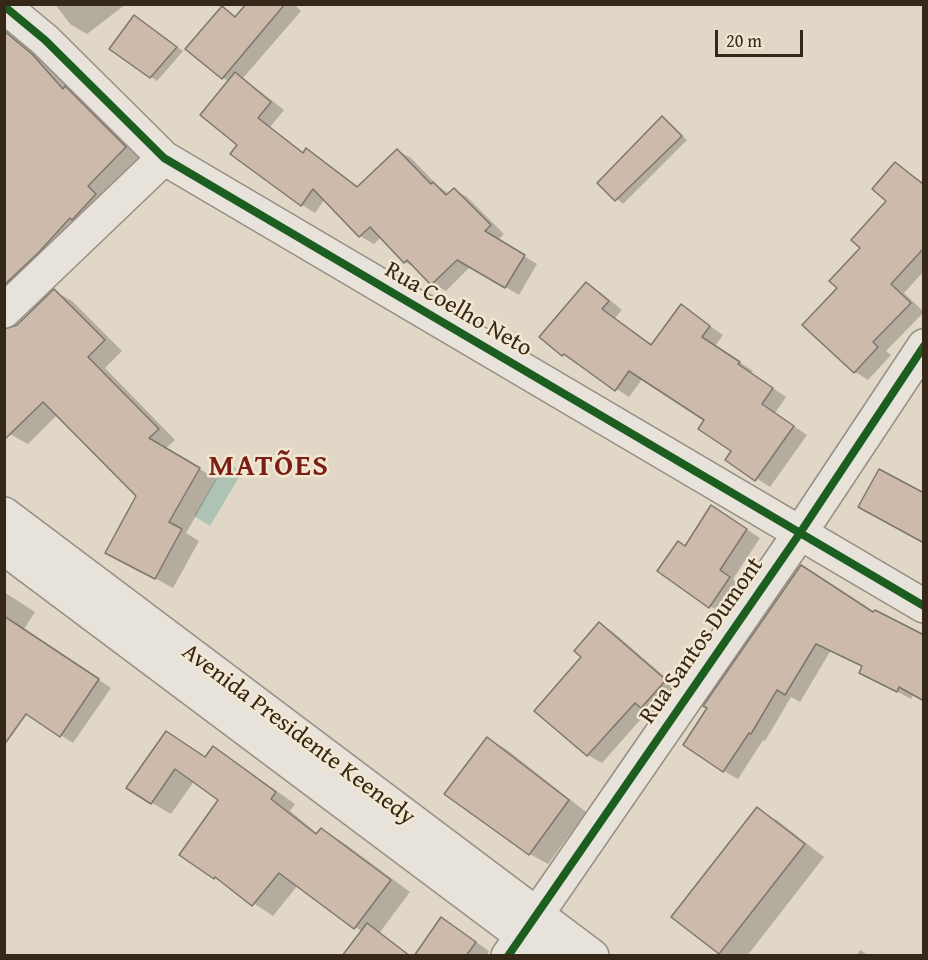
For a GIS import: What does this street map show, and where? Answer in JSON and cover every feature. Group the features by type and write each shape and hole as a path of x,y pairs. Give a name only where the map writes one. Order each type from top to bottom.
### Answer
{"street":[{"name":"Rua Coelho Neto","path":"4,6 45,40 164,158 924,606"},
{"path":"4,311 164,158"},
{"name":"Rua Santos Dumont","path":"523,935 800,533 924,346"},
{"name":"Avenida Presidente Keenedy","path":"4,514 549,956"},
{"name":"Avenida Presidente Keenedy","path":"4,548 523,935 592,956"}],"shaded area":[{"path":"226,462 242,472 210,526 194,516"}],"building":[{"path":"246,4 285,4 222,79 185,49 222,6 235,17"},
{"path":"134,15 177,47 150,78 109,49"},
{"path":"4,31 32,54 63,89 65,86 126,147 88,186 96,194 4,285"},
{"path":"235,72 271,102 258,118 303,153 306,148 357,187 397,149 431,184 433,182 446,195 454,188 491,225 485,231 525,255 505,288 457,260 431,285 407,260 404,263 370,227 359,237 313,189 301,206 230,154 237,145 200,115"},
{"path":"662,116 682,136 615,201 597,183"},
{"path":"895,162 924,185 924,248 891,284 911,303 873,342 878,347 854,373 802,325 837,288 829,281 860,248 851,240 886,201 872,189"},
{"path":"586,282 609,301 602,309 651,345 681,304 710,326 702,337 740,362 738,364 773,388 762,404 794,426 755,481 725,460 731,451 698,429 704,420 629,371 615,391 564,354 562,356 539,337"},
{"path":"54,289 105,340 88,357 159,429 149,438 200,468 169,522 182,529 155,579 105,553 136,496 43,402 4,440 4,329 17,325"},
{"path":"879,469 924,493 924,543 858,507"},
{"path":"711,505 747,529 720,570 730,577 709,608 657,571 678,541 685,546"},
{"path":"801,565 873,612 875,610 924,635 924,701 899,687 897,692 859,673 862,666 816,644 785,695 777,690 751,734 749,733 723,772 683,745 707,708 703,706"},
{"path":"4,616 99,679 60,737 26,714 4,745"},
{"path":"599,622 666,680 641,708 635,703 587,756 534,711 581,657 574,651"},
{"path":"166,731 205,757 213,746 276,792 271,799 316,834 321,828 391,880 354,929 279,873 252,906 215,877 214,879 179,855 218,800 175,769 151,804 126,788"},
{"path":"487,737 569,800 529,855 444,794"},
{"path":"757,807 805,844 719,954 671,917"},
{"path":"441,917 476,942 466,956 414,956"},
{"path":"367,923 410,956 342,956"}],"cycle path":[{"path":"4,6 45,40 164,158 924,606"},
{"path":"508,956 800,533 924,346"}],"district":[{"name":"MATÕES","path":"269,467"}]}
